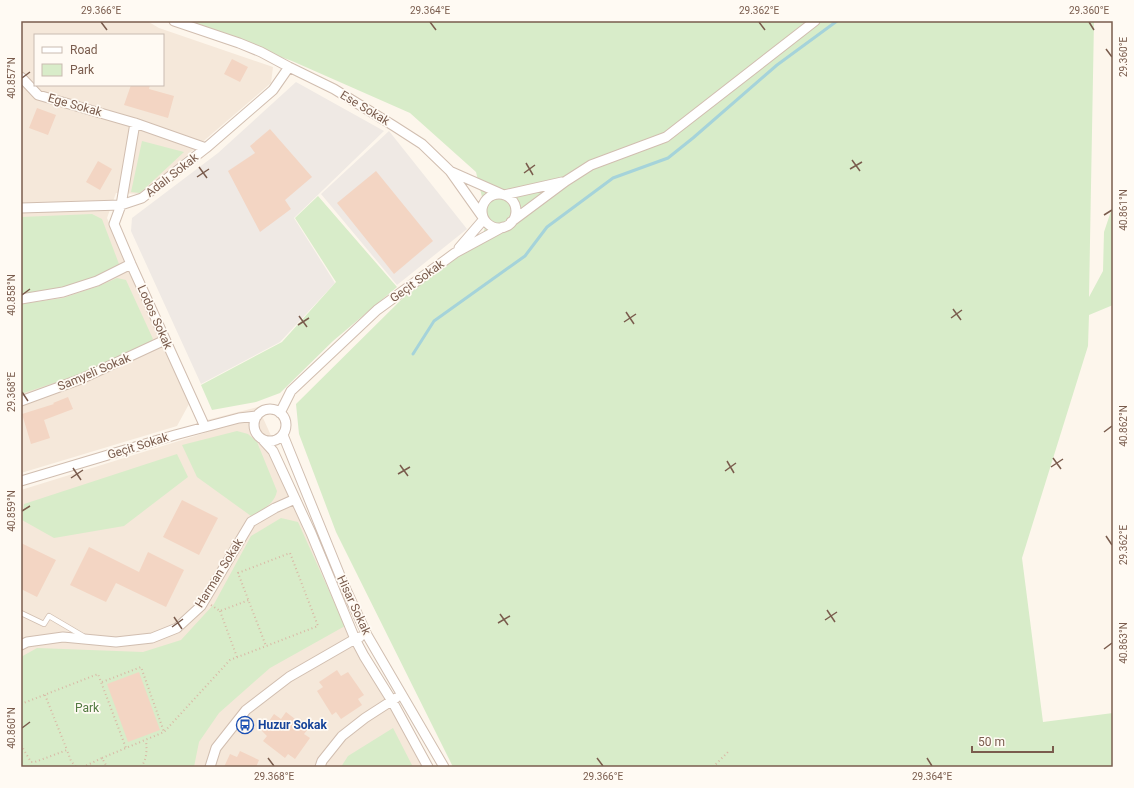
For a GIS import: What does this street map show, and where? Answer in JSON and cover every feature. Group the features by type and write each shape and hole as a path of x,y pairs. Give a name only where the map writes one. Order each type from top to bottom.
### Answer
{"street":[{"name":"Ese Sokak","path":"174,21 261,52 289,68 334,89 394,126 422,144 450,171 484,219"},
{"path":"455,253 507,225 590,165 666,137 815,21"},
{"name":"Adalı Sokak","path":"21,208 121,205 142,198 206,148 273,90 289,68"},
{"name":"Ege Sokak","path":"21,77 38,95 135,123 206,148"},
{"path":"121,205 135,123"},
{"path":"450,171 504,195 509,198 515,207 514,218 507,225 495,227 487,223 484,219 483,208 484,203 493,196 504,195 566,181"},
{"name":"Lodos Sokak","path":"121,205 114,224 205,427"},
{"path":"455,253 484,219"},
{"name":"Geçit Sokak","path":"280,413 291,391 377,310 455,253"},
{"path":"21,299 63,292 97,281 131,264"},
{"name":"Samyeli Sokak","path":"21,401 81,379 165,340"},
{"path":"271,409 280,413 285,422 283,435 272,441 263,440 255,431 254,426 257,416 261,412 271,409"},
{"name":"Geçit Sokak","path":"21,481 175,435 239,418 257,416"},
{"name":"Hisar Sokak","path":"283,435 343,583 367,635 444,767"},
{"name":"Hisar Sokak","path":"263,440 273,451 311,534 355,639 392,701 428,767"},
{"name":"Harman Sokak","path":"21,645 27,642 63,637 116,642 152,638 177,628 201,606 251,522 275,508 295,499"},
{"path":"210,767 216,748 246,710 289,677 355,639 367,635"},
{"path":"320,767 322,761 342,736 401,693"}],"lane":[{"path":"21,613 44,624 49,616 88,639"}],"path":[{"path":"45,695 71,761 76,767 83,767 164,732 230,660 318,626 290,553 238,573 266,646"},
{"path":"220,611 248,600"},
{"path":"204,601 220,611 237,657"},
{"path":"102,682 141,667 164,732"},
{"path":"21,704 98,674 126,748"},
{"path":"141,767 145,760 147,751 146,741"},
{"path":"21,744 31,762 35,762 67,750"},
{"path":"713,767 728,752"},
{"path":"102,758 107,767"}],"shaded area":[{"path":"21,21 147,21 159,28 273,67 271,83 142,194 116,193 107,218 189,404 177,426 21,473"},
{"path":"296,82 384,131 294,218 335,283 280,342 201,384 131,231 132,218 218,153"},
{"path":"389,131 467,229 397,285 321,194"},
{"path":"258,407 314,530 359,638 429,767 21,767 21,490 211,431 207,420"}],"green space":[{"path":"181,21 1094,21 1089,297 1103,271 1104,232 1113,205 1113,305 1089,315 1088,346 1022,558 1043,722 1113,713 1113,767 453,767 336,532 299,434 296,404 405,296 483,235 487,218 476,172 410,113 292,61"},
{"path":"142,141 184,152 140,193 131,192"},
{"path":"318,196 397,287 333,341 280,393 256,402 212,410 201,385 282,342 336,282 295,218"},
{"path":"92,214 102,219 119,264 94,278 59,288 21,295 21,217"},
{"path":"117,278 126,280 153,339 149,343 81,374 21,394 21,304 63,298 99,286"},
{"path":"237,431 248,434 257,442 277,491 276,496 271,503 264,509 251,516 197,477 182,445"},
{"path":"177,454 188,477 124,526 54,538 22,520 24,504"},
{"name":"Park","path":"281,518 298,522 345,626 270,668 219,713 199,742 194,767 21,767 21,657 37,648 143,652 181,640 214,604 251,536"},
{"path":"393,728 413,767 341,767 348,756"}],"building":[{"path":"232,59 248,67 240,82 224,74"},
{"path":"131,86 150,86 149,89 174,96 168,118 124,105"},
{"path":"37,108 56,115 48,135 29,128"},
{"path":"270,129 312,177 285,200 291,209 260,232 228,171 255,153 250,146"},
{"path":"98,161 112,169 100,190 86,182"},
{"path":"376,171 433,241 394,274 337,203"},
{"path":"68,397 73,409 44,420 50,438 31,444 22,414 54,404 53,403"},
{"path":"182,500 218,518 199,555 163,537"},
{"path":"21,543 56,560 37,597 21,589"},
{"path":"89,547 139,572 148,552 184,570 166,607 116,583 106,602 70,585"},
{"path":"337,670 341,676 348,672 364,695 358,699 362,705 341,719 336,712 332,715 317,691 323,687 319,682"},
{"path":"139,672 160,730 128,742 107,684"},
{"path":"286,712 308,729 304,734 310,738 295,759 288,754 285,758 263,741 267,736 262,731 274,714 281,719"},
{"path":"240,751 259,760 256,767 224,767 230,754 237,757"}],"waterway":[{"path":"413,354 434,321 525,256 547,227 613,178 668,158 777,65 837,21"}],"place":[{"name":"Huzur Sokak","path":"245,725"}]}
